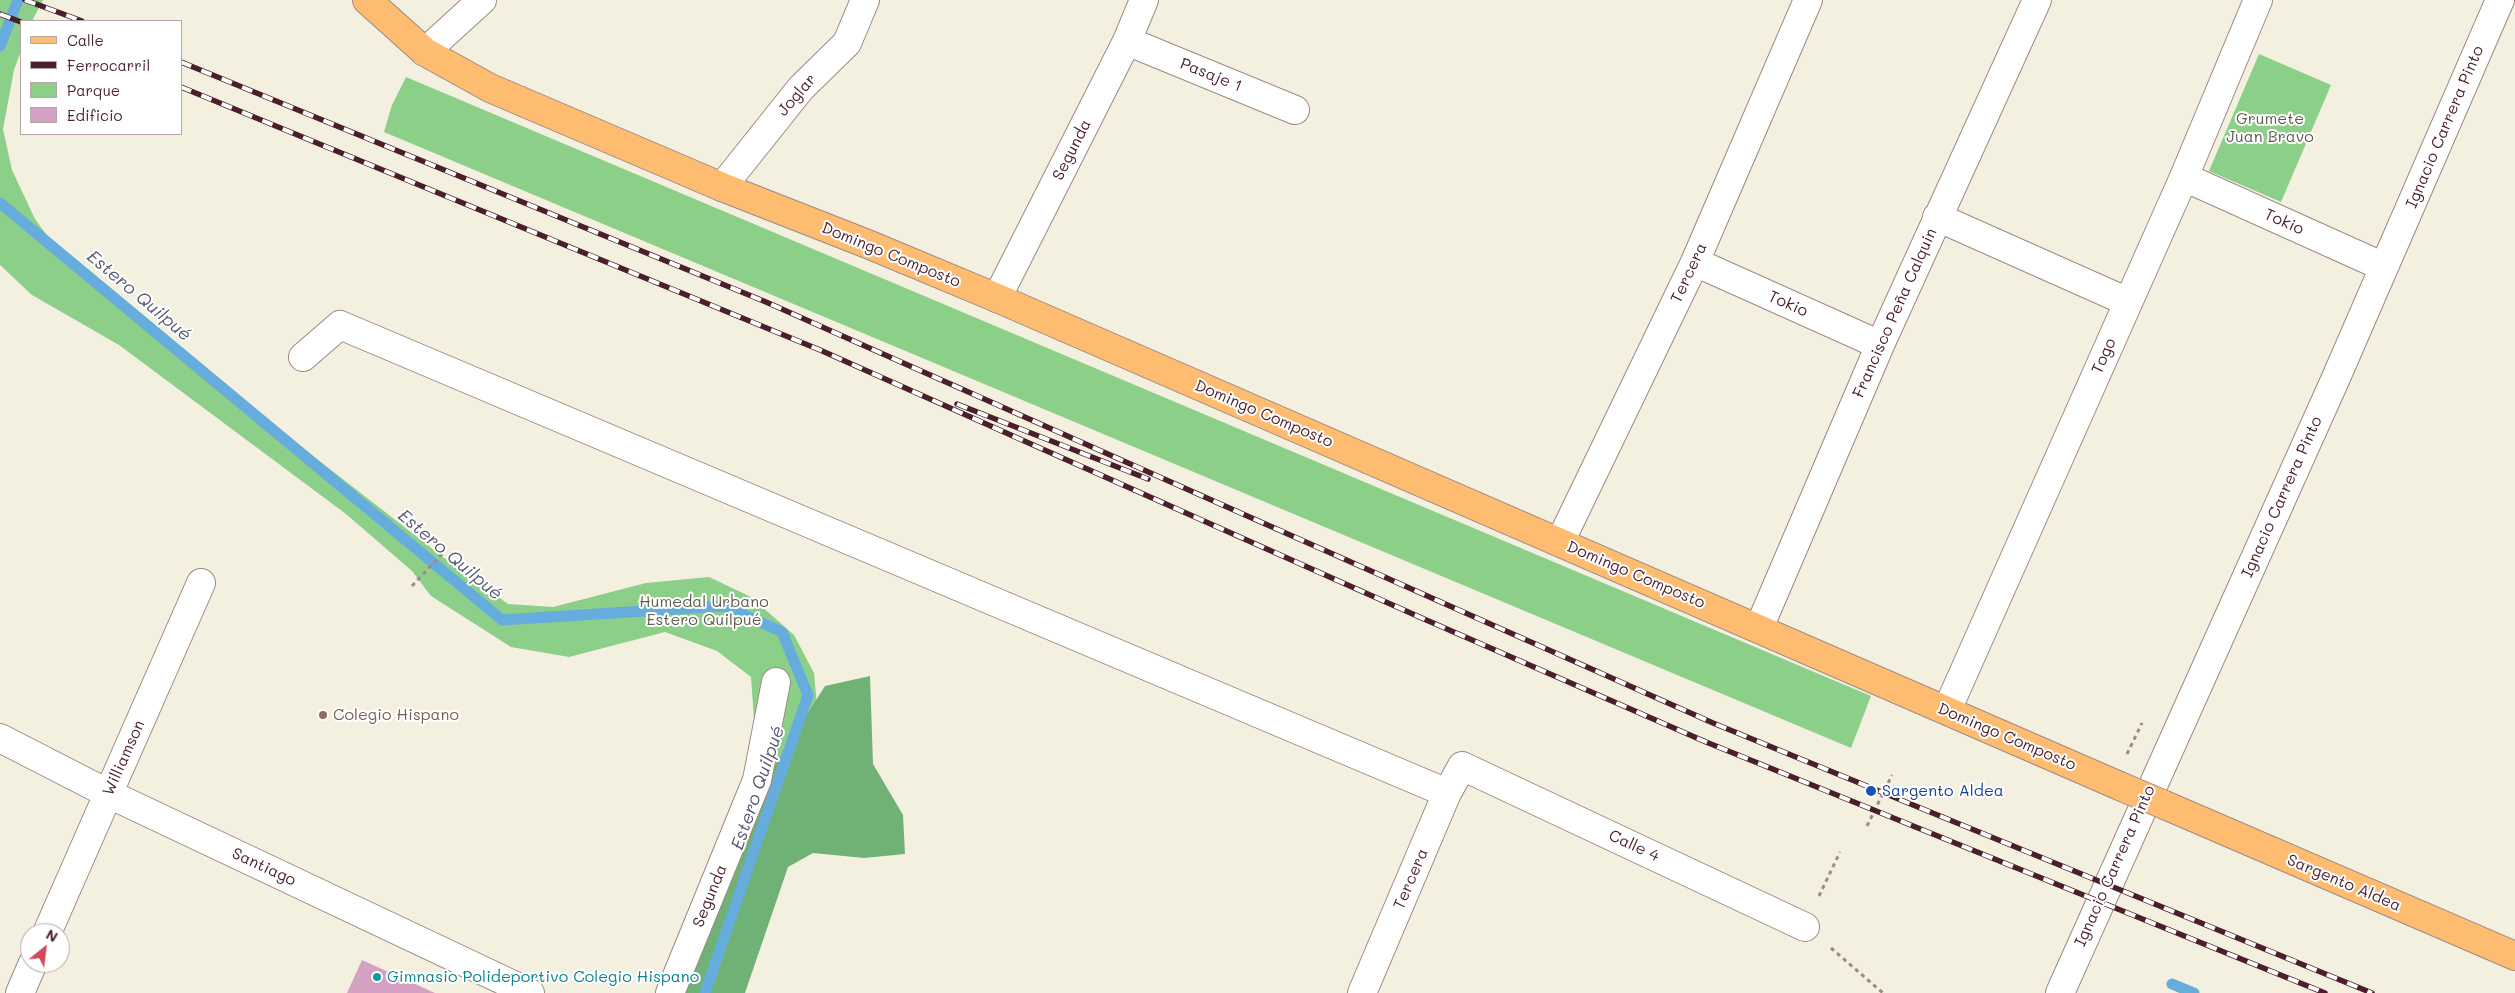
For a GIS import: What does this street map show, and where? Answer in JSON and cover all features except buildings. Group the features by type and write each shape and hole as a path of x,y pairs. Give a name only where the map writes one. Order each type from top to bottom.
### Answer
{"main road":[{"name":"Domingo Composto","path":"367,0 425,52 490,88 722,187 870,245 997,298 2170,808"},
{"name":"Sargento Aldea","path":"2170,808 2515,956"}],"street":[{"path":"425,52 482,0"},
{"name":"Joglar","path":"722,187 801,88 847,43 865,0"},
{"name":"Segunda","path":"997,298 1127,41 1144,0"},
{"name":"Tercera","path":"1560,542 1695,262 1808,0"},
{"name":"Francisco Peña Calquin","path":"1759,628 1880,345 2037,0"},
{"name":"Togo","path":"1947,710 2184,177 2258,0"},
{"name":"Ignacio Carrera Pinto","path":"2060,993 2384,267 2500,0"},
{"name":"Pasaje 1","path":"1127,41 1295,110"},
{"name":"Tokio","path":"2184,177 2384,267"},
{"path":"1937,217 2128,302"},
{"name":"Tokio","path":"1695,262 1880,345"},
{"path":"303,357 340,325 1447,793"},
{"name":"Williamson","path":"51,923 201,583"},
{"name":"Segunda","path":"670,993 757,780 776,682"},
{"name":"Santiago","path":"0,738 109,794 530,993"},
{"name":"Tercera","path":"1362,993 1447,793 1462,766"},
{"name":"Calle 4","path":"1462,766 1806,927"},
{"path":"20,993 29,973"}],"path":[{"path":"412,586 442,554"},
{"path":"1867,826 1892,775"},
{"path":"1840,852 1806,927 1884,993"}],"green space":[{"name":"Humedal Urbano Estero Quilpué","path":"0,0 43,0 33,20 20,20 20,54 14,70 3,129 12,170 35,219 70,267 443,557 508,604 553,607 646,583 709,577 751,597 794,635 814,673 817,706 725,993 757,762 751,677 717,651 665,632 569,657 511,647 431,596 412,571 346,514 119,345 32,295 0,265"},
{"name":"Grumete Juan Bravo","path":"2259,54 2331,85 2281,202 2209,171"},
{"path":"406,77 1871,696 1851,748 384,132 392,105"},
{"path":"870,676 873,764 903,815 905,854 864,858 813,853 788,867 745,993 679,993 770,773 825,686"}],"waterway":[{"name":"Estero Quilpué","path":"0,46 18,0"},
{"name":"Estero Quilpué","path":"0,203 502,620 724,606 782,632 808,695 705,993"},
{"path":"2172,984 2194,993"}],"railway":[{"path":"25,0 79,20"},
{"path":"0,14 20,22"},
{"path":"182,62 766,302 1713,723 2372,993"},
{"path":"182,87 820,350 1424,619 1706,742 2325,993"},
{"path":"957,404 1148,479"}],"place":[{"name":"Colegio Hispano","path":"323,715"},
{"name":"Sargento Aldea","path":"1871,791"},
{"name":"Gimnasio Polideportivo Colegio Hispano","path":"377,977"}]}
